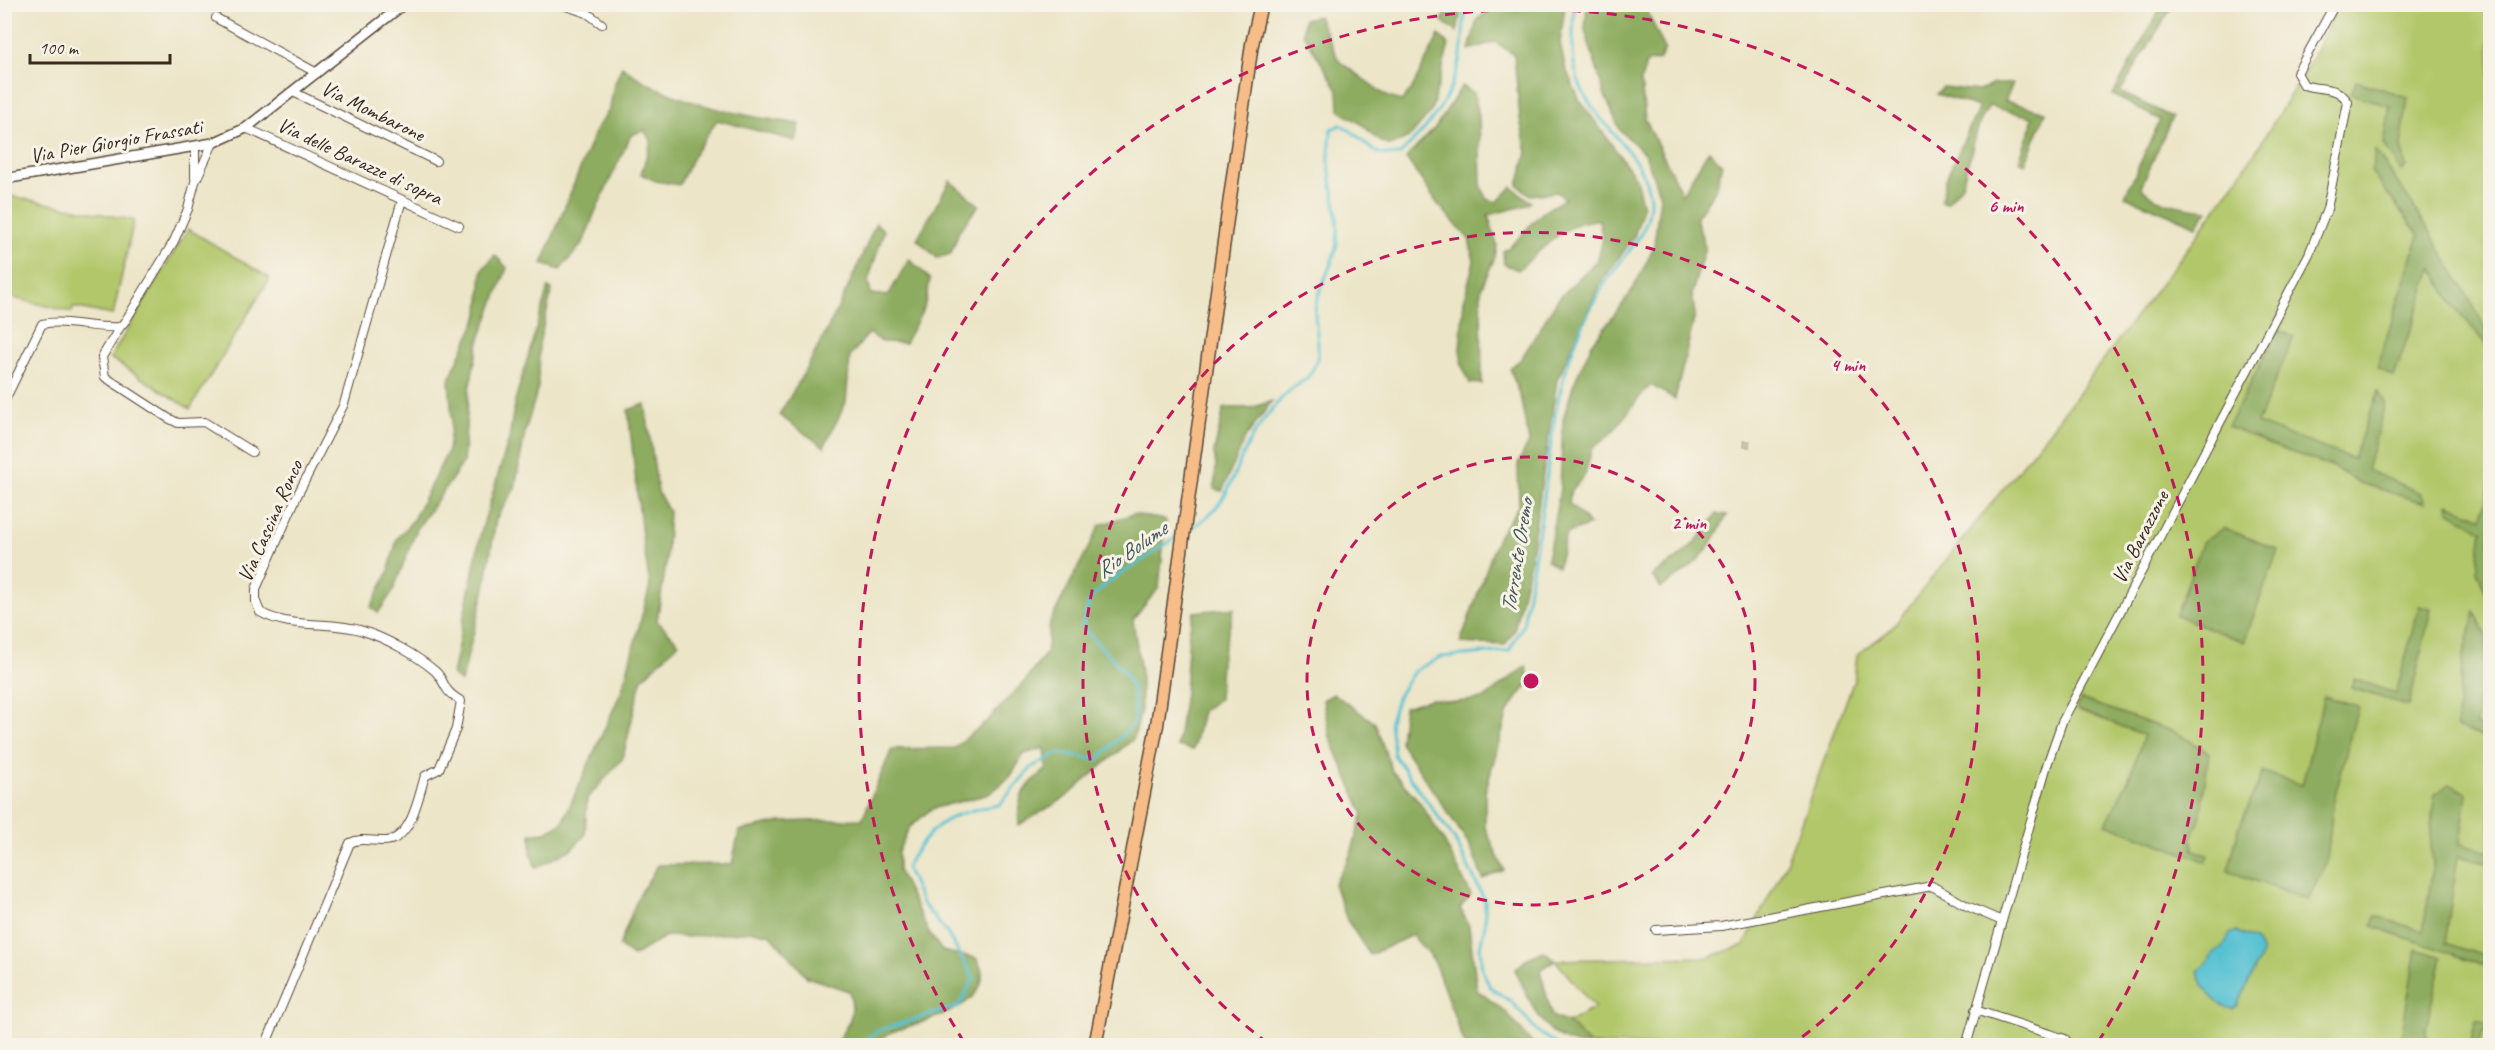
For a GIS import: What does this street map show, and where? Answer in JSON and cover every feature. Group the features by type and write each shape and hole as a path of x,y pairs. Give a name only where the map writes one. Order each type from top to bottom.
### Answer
{"main road":[{"path":"1094,1044 1151,758 1250,55 1261,4"}],"street":[{"name":"Via Pier Giorgio Frassati","path":"4,179 213,143 246,128 404,4"},
{"path":"560,4 586,13 602,24"},
{"name":"Via Barazzone","path":"1966,1046 2062,722 2243,381 2320,230 2348,102 2343,94 2331,89 2304,85 2297,79 2299,65 2335,4"},
{"path":"216,18 317,73"},
{"name":"Via Mombarone","path":"293,92 436,161"},
{"name":"Via delle Barazze di sopra","path":"246,128 459,226"},
{"path":"213,143 195,182 188,209 174,241 102,357 105,377 168,418 178,423 204,422 252,452"},
{"path":"195,146 195,182"},
{"name":"Via Cascina Ronco","path":"264,1046 350,843 359,839 391,840 406,830 425,776 439,769 456,729 461,701 447,693 438,673 386,641 362,631 277,620 260,612 256,602 256,589 297,496 344,404 402,200"},
{"path":"4,402 42,324 52,322 101,329 120,327"},
{"path":"1656,930 1721,926 1932,886 1967,906 2002,921"},
{"path":"1975,1010 2065,1040 2071,1046"}],"green space":[{"path":"1450,5 1462,5 1457,32 1442,21"},
{"path":"1495,5 1565,5 1560,43 1565,67 1579,99 1636,178 1643,208 1634,237 1602,281 1557,380 1530,561 1514,631 1505,645 1460,643 1498,537 1519,505 1518,464 1529,442 1521,400 1510,368 1521,359 1558,299 1598,259 1603,239 1599,220 1587,221 1556,237 1518,270 1504,264 1503,251 1512,245 1541,214 1565,198 1556,192 1530,195 1518,185 1527,153 1520,119 1514,55 1495,42 1469,50 1477,20"},
{"path":"1587,5 1644,5 1665,49 1659,60 1646,63 1641,81 1645,119 1682,194 1709,150 1722,165 1715,190 1696,218 1705,247 1692,293 1695,315 1675,399 1651,385 1610,434 1592,448 1585,475 1571,491 1569,503 1590,525 1566,534 1558,567 1547,560 1560,489 1563,419 1574,383 1592,344 1628,297 1654,246 1660,196 1645,154 1620,130 1605,96 1585,30"},
{"path":"2162,5 2173,5 2120,92 2172,117 2141,187 2147,193 2163,201 2208,210 2197,226 2125,196 2160,120 2113,95"},
{"path":"2339,5 2490,5 2490,1045 1590,1045 1568,1023 1595,1008 1555,960 1709,957 1744,945 1786,863 1854,680 1857,655 1891,629 2051,429 2196,237 2253,156 2307,68"},
{"path":"1318,16 1339,61 1388,97 1401,101 1410,92 1439,35 1449,45 1431,112 1411,136 1390,146 1339,110 1338,90 1303,33 1304,19"},
{"path":"622,66 640,79 683,99 730,112 800,124 796,141 717,120 695,153 679,185 656,181 641,174 651,141 644,130 631,135 583,243 560,270 542,264 596,129 610,109 613,88"},
{"path":"2356,81 2408,97 2401,146 2406,167 2401,171 2384,144 2390,106 2351,94"},
{"path":"1994,84 2013,84 2005,101 2046,112 2025,164 2019,161 2031,128 2032,117 1989,106 1979,124 1962,185 1947,203 1941,202 1946,179 1979,107 1937,94 1943,87 1979,91"},
{"path":"1462,86 1474,93 1479,116 1481,184 1486,199 1497,202 1512,187 1531,202 1524,206 1488,215 1497,245 1495,257 1481,289 1482,384 1470,383 1462,366 1460,349 1464,300 1474,261 1469,239 1437,203 1406,158 1436,127"},
{"path":"2376,151 2427,227 2466,293 2490,336 2490,353 2478,334 2453,305 2432,268 2394,377 2377,368 2419,235 2371,172"},
{"path":"950,181 979,205 959,231 951,254 937,258 917,239"},
{"path":"5,195 134,220 113,315 73,307 72,312 5,296"},
{"path":"876,223 884,231 868,281 871,294 888,296 909,259 930,279 924,308 905,343 882,342 869,333 850,356 846,402 824,447 779,415 832,321"},
{"path":"188,229 270,278 190,409 110,358"},
{"path":"495,255 507,268 479,341 469,390 463,463 417,529 393,591 378,613 371,607 388,573 397,539 413,520 448,451 452,419 449,380 479,314 482,270"},
{"path":"548,288 552,290 539,344 538,388 525,432 515,488 496,519 485,588 461,682 452,675 481,532 509,439 515,401"},
{"path":"2278,330 2294,337 2257,423 2353,459 2378,391 2385,403 2367,470 2421,493 2425,503 2360,483 2331,466 2270,445 2228,426"},
{"path":"1272,401 1245,438 1222,491 1214,489 1216,466 1214,452 1224,408 1251,408"},
{"path":"645,404 658,492 669,512 666,564 657,621 679,643 641,680 623,758 587,799 585,835 572,849 536,868 531,854 531,834 546,832 562,823 622,690 650,586 628,410"},
{"path":"2490,482 2490,603 2477,571 2482,530 2449,511 2448,504 2482,518"},
{"path":"1133,514 1166,520 1159,587 1133,620 1141,673 1141,710 1134,738 1065,798 1019,825 1019,806 1024,792 1047,769 1045,748 1024,754 1010,777 989,794 931,809 909,828 898,852 898,870 929,933 942,951 976,958 982,974 979,988 970,999 939,1016 891,1032 871,1046 834,1045 850,1020 852,1007 849,991 807,977 771,935 754,931 687,937 666,936 633,956 619,946 639,895 658,865 732,864 739,831 781,822 862,819 892,749 954,748 986,722 1026,680 1046,653 1050,622 1100,525"},
{"path":"1717,514 1727,515 1707,550 1693,565 1661,588 1652,576 1688,549 1703,534"},
{"path":"2224,528 2278,550 2244,642 2176,615 2203,541"},
{"path":"2419,606 2431,609 2409,706 2351,688 2354,678 2396,694"},
{"path":"1234,608 1221,660 1219,699 1202,711 1193,750 1177,746 1185,693 1189,631 1194,612"},
{"path":"2475,612 2487,637 2476,725 2490,732 2490,740 2456,727 2463,659"},
{"path":"1526,666 1530,681 1508,711 1485,792 1485,828 1504,870 1483,879 1469,844 1400,742 1404,707 1431,699 1455,702 1483,699"},
{"path":"1334,694 1375,723 1392,771 1419,801 1443,839 1471,895 1460,908 1469,926 1477,990 1507,1013 1530,1041 1538,1045 1465,1045 1433,959 1412,935 1370,955 1347,920 1334,884 1351,854 1363,813 1330,737 1323,700"},
{"path":"2324,696 2358,706 2333,804 2327,861 2308,900 2228,871 2239,828 2263,772 2302,785"},
{"path":"2081,699 2177,733 2209,753 2200,819 2192,838 2193,850 2208,855 2207,862 2106,824 2129,778 2144,735 2076,709"},
{"path":"2449,784 2467,793 2460,844 2490,852 2490,864 2458,856 2445,943 2485,956 2484,965 2372,926 2375,916 2423,931 2433,865 2430,835 2435,794"},
{"path":"2416,949 2442,957 2426,1028 2427,1045 2400,1045"},
{"path":"1544,951 1555,960 1540,970 1552,1016 1568,1023 1590,1045 1575,1043 1551,1031 1534,1009 1515,970 1528,958"},
{"path":"2476,1020 2490,1024 2490,1031 2485,1029 2477,1045 2470,1045"}],"water":[{"path":"2236,931 2256,941 2263,952 2237,1006 2233,1009 2220,1004 2210,995 2198,971 2207,964 2213,953 2223,947 2230,934"}],"waterway":[{"name":"Rio Bolume","path":"1188,530 1203,520 1222,500 1259,427 1287,393 1309,376 1315,365 1318,352 1316,303 1336,250 1338,232 1329,165 1331,129 1341,125 1373,150 1388,155 1399,155 1420,134 1445,100 1456,74 1466,8 1471,4"},
{"name":"Torrente Oremo","path":"1560,1046 1539,1033 1512,1002 1490,987 1482,969 1480,948 1485,924 1485,901 1455,840 1394,755 1390,721 1398,696 1414,671 1441,657 1509,651 1523,625 1543,507 1554,420 1566,369 1593,305 1607,280 1639,237 1649,213 1650,200 1647,184 1640,170 1631,155 1597,114 1580,85 1573,55 1574,4"},
{"name":"Rio Bolume","path":"861,1046 877,1031 959,1006 974,978 947,933 922,903 906,867 925,840 943,822 966,812 999,805 1032,767 1059,753 1097,760 1134,724 1134,696 1126,675 1082,625 1091,598 1109,582 1180,535"}],"tunnel":[{"path":"1746,448 1747,436"}]}
